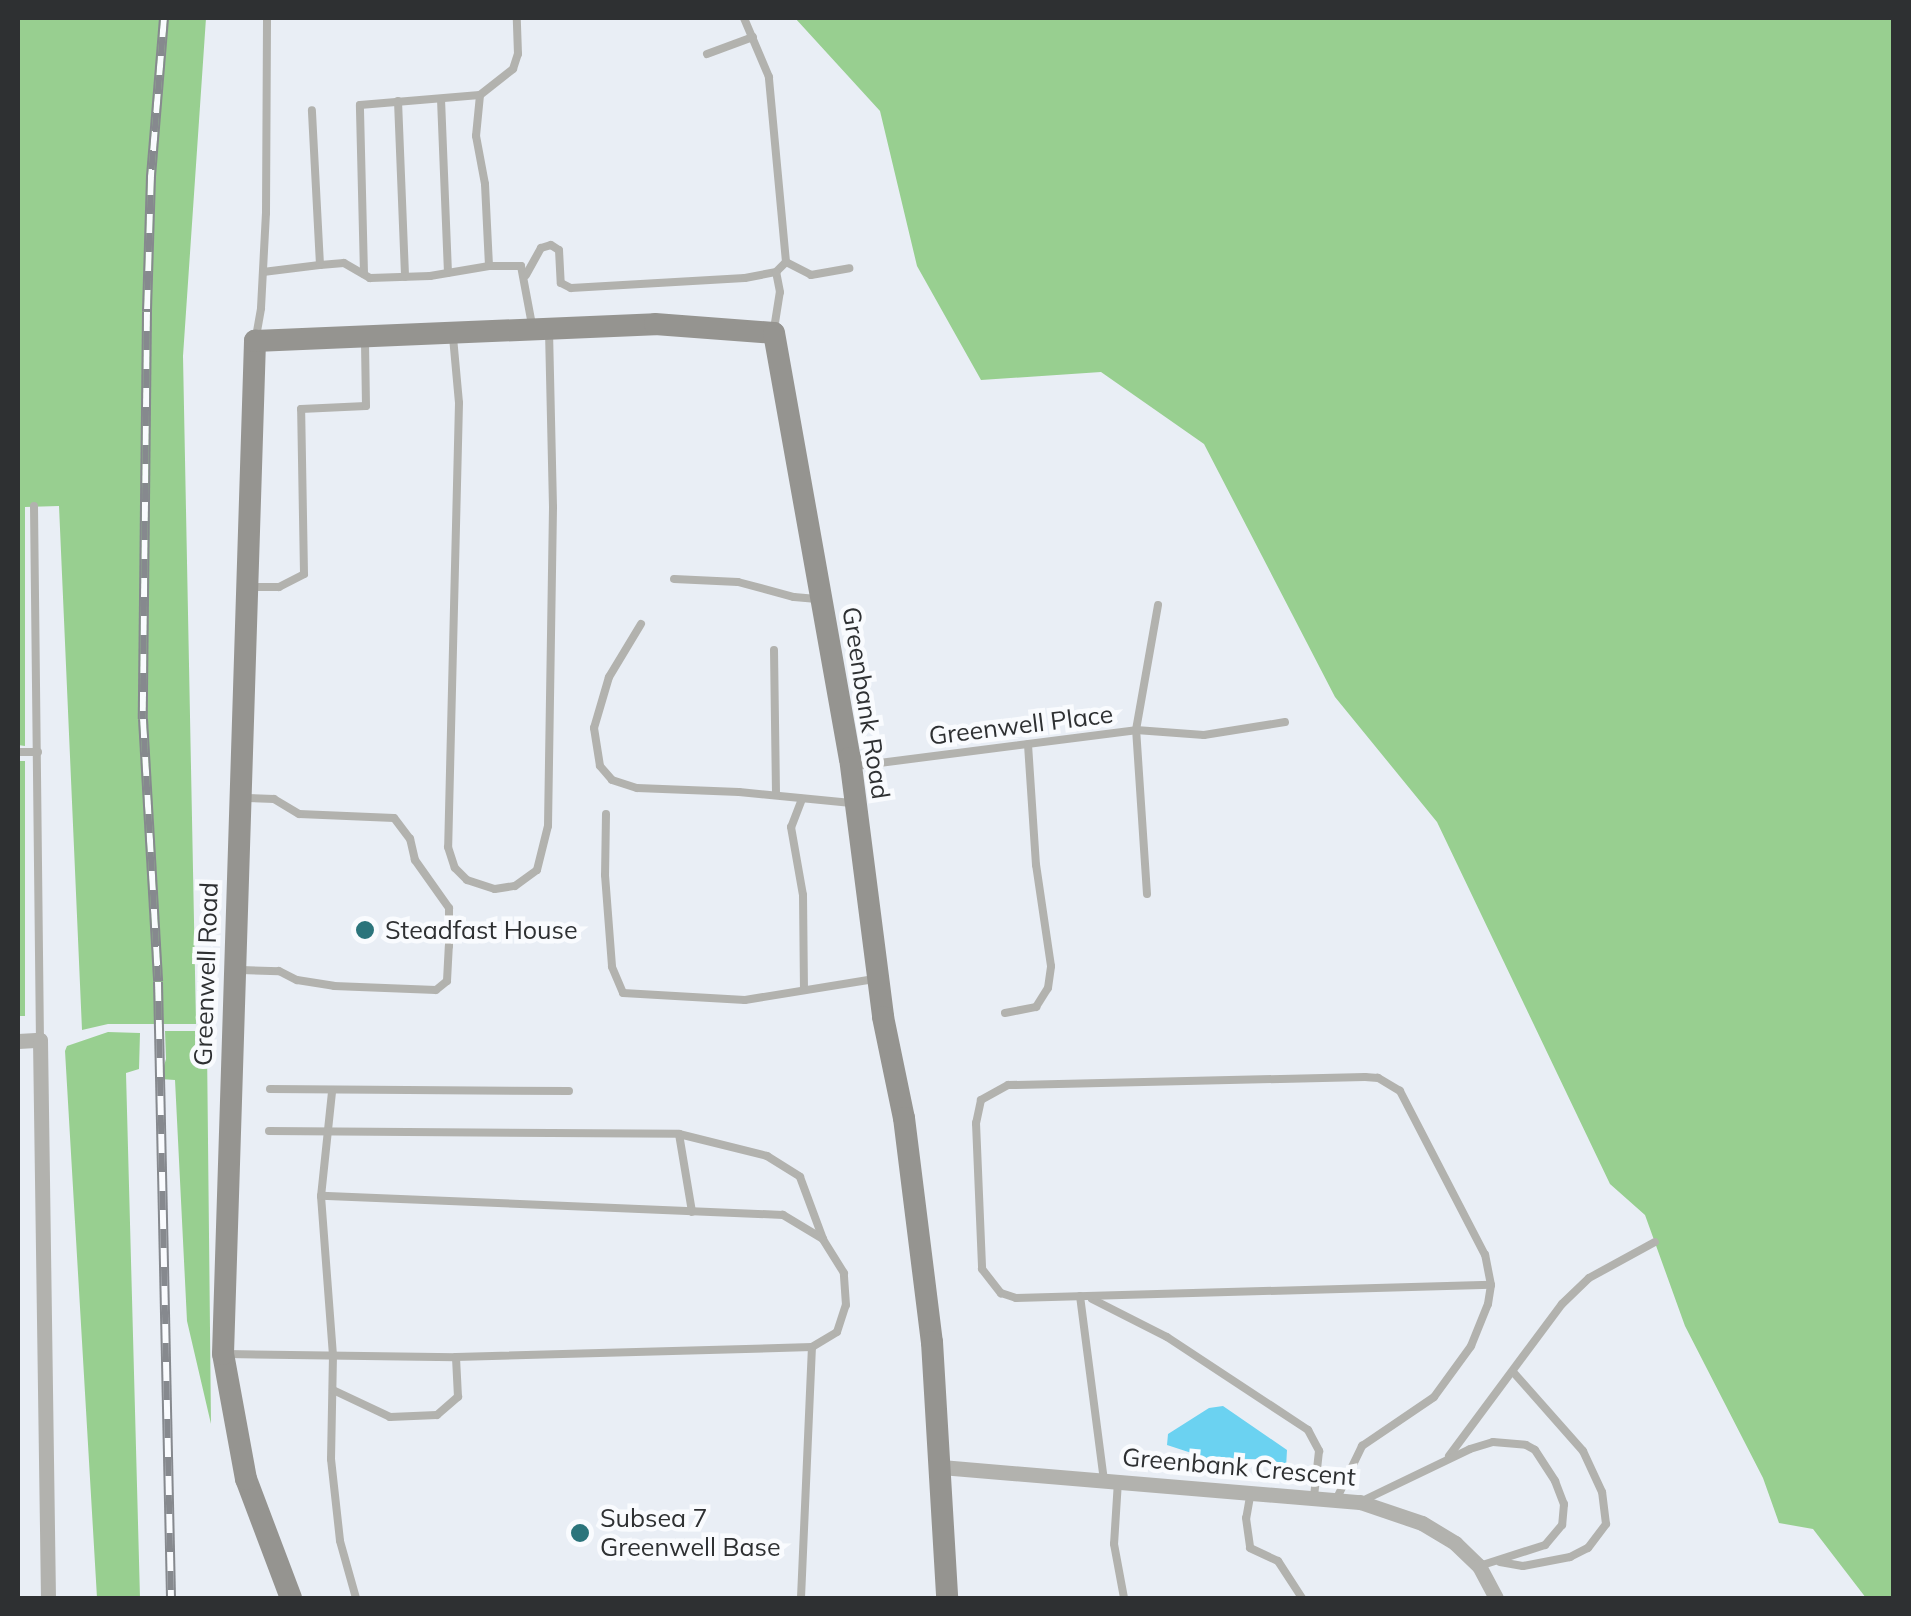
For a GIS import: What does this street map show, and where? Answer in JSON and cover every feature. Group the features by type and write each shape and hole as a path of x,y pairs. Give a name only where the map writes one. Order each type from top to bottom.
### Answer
{"street":[{"path":"255,342 655,324 774,333"},
{"name":"Greenbank Road","path":"774,333 851,767 878,979 913,1193 932,1342 947,1598"},
{"name":"Greenwell Road","path":"255,342 223,1354 246,1479 291,1598"},
{"path":"18,1041 40,1040 48,1598"},
{"name":"Greenbank Crescent","path":"941,1466 1360,1502 1422,1523 1455,1543 1478,1566 1496,1598"}],"lane":[{"path":"255,342 263,272 267,18"},
{"path":"364,274 358,108 361,104 480,95 513,69 518,54 518,18"},
{"path":"744,18 769,78 786,262"},
{"path":"707,54 752,37"},
{"path":"480,95 476,136 485,184 489,266"},
{"path":"441,99 448,273"},
{"path":"398,101 405,277"},
{"path":"312,110 320,265"},
{"path":"526,275 541,248 551,245 559,250 561,283 571,288 744,278 776,272 786,262"},
{"path":"786,262 811,275 849,268"},
{"path":"263,272 344,263 370,278 489,266 521,266 526,275 540,329 554,507 548,826 537,870 515,886 495,889 466,880 455,868 448,847 459,403 453,333"},
{"path":"774,333 780,292 776,272"},
{"path":"247,586 279,587 304,574 301,410 366,406 365,337"},
{"path":"34,506 40,1040"},
{"path":"674,578 738,582 794,597 822,599"},
{"name":"Greenwell Place","path":"1146,894 1136,730 1158,605"},
{"path":"641,624 609,677 594,728 600,766 612,780 637,788 776,795 856,804"},
{"path":"774,650 776,795"},
{"path":"1136,730 1204,735 1285,722"},
{"name":"Greenwell Place","path":"851,767 1136,730"},
{"path":"1005,1014 1036,1007 1048,988 1050,966 1036,865 1028,744"},
{"path":"18,752 38,752"},
{"path":"234,970 278,971 297,980 334,986 436,990 446,981 449,946 449,908 415,860 410,839 394,818 299,814 274,799 240,798"},
{"path":"802,800 791,827 803,895 804,990"},
{"path":"606,814 612,967 623,993 745,1000 878,979"},
{"path":"1336,1498 1362,1446 1434,1397 1483,1323 1491,1285 1490,1268 1472,1226 1407,1100 1378,1078 1008,1084 981,1100 976,1123 982,1269 988,1282 1016,1298 1491,1285"},
{"path":"270,1089 570,1092"},
{"path":"332,1092 321,1196 333,1355 331,1459 338,1525 356,1598"},
{"path":"223,1354 456,1357 812,1347 837,1332 846,1305 844,1273 824,1239 800,1177 767,1156 679,1134 269,1131"},
{"path":"679,1134 692,1212"},
{"path":"321,1196 783,1216 824,1239"},
{"path":"1446,1459 1562,1304 1589,1278 1655,1242"},
{"path":"1084,1296 1111,1480 1114,1563 1124,1598"},
{"path":"1084,1296 1167,1338 1308,1430 1319,1450 1314,1496"},
{"path":"802,1598 812,1347"},
{"path":"333,1390 390,1417 438,1415 458,1397 456,1357"},
{"path":"1497,1561 1523,1566 1570,1557 1588,1548 1606,1524 1602,1492 1583,1451 1513,1372"},
{"path":"1360,1502 1446,1459 1493,1442 1512,1442 1535,1450 1555,1482 1565,1514 1554,1535 1530,1552 1478,1566"},
{"path":"1252,1491 1246,1518 1250,1548 1278,1561 1302,1598"}],"green space":[{"path":"18,18 206,18 183,356 196,1024 108,1024 82,1030 59,506 25,507 25,746 18,745"},
{"path":"795,18 1893,18 1893,1598 1866,1598 1813,1529 1779,1523 1763,1478 1685,1326 1645,1215 1610,1184 1437,822 1335,697 1204,444 1101,372 981,380 917,266 880,111"},
{"path":"18,761 25,761 25,1016 18,1016"},
{"path":"165,1031 195,1031 195,1038 207,1046 211,1424 187,1321 175,1080 160,1079 166,1059"},
{"path":"108,1032 140,1033 139,1069 126,1073 140,1598 97,1598 65,1051 67,1046"}],"water":[{"path":"1223,1406 1287,1450 1286,1468 1279,1470 1265,1459 1213,1460 1167,1445 1168,1434 1209,1408"}],"railway":[{"path":"164,18 151,176 143,719 158,982 171,1598"}],"place":[{"name":"Steadfast House","path":"365,930"},
{"name":"Subsea 7 Greenwell Base","path":"580,1533"}]}
